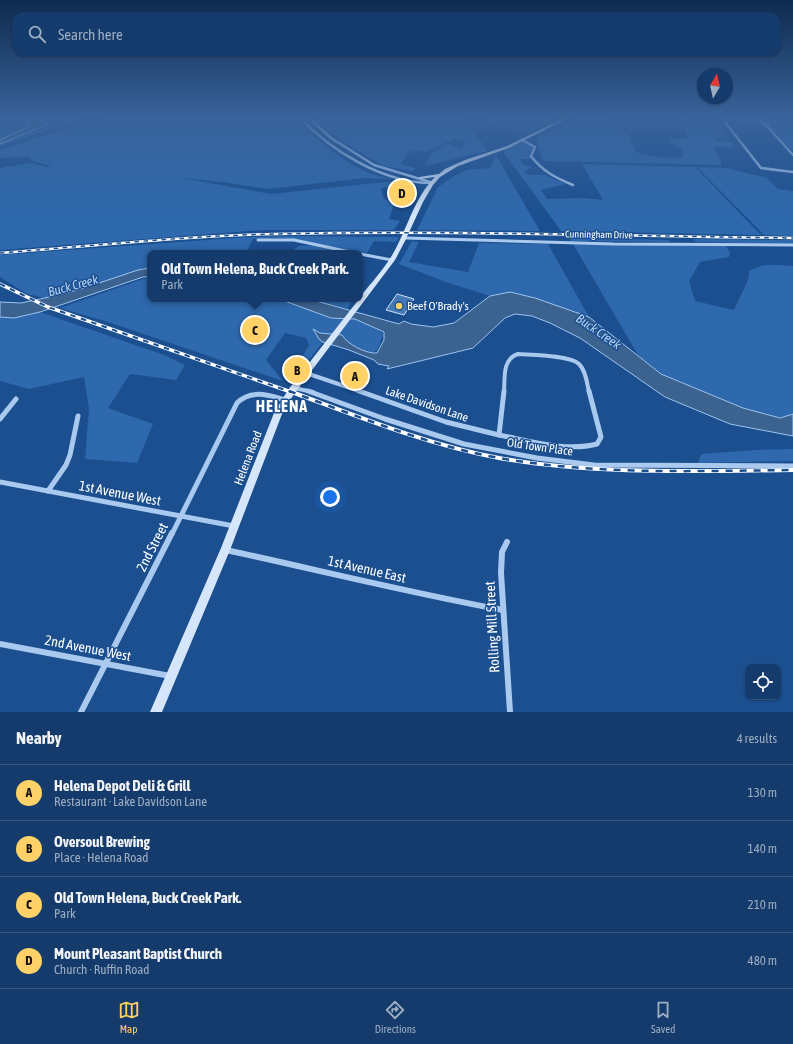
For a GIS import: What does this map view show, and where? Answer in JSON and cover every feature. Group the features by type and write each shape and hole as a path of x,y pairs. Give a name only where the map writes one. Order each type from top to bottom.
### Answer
{"main road":[{"name":"Helena Road","path":"363,297 392,260 405,238 423,198 432,183 441,175 462,163 498,149"},
{"path":"421,178 441,175"},
{"name":"Helena Road","path":"156,712 235,526 273,426 285,400 360,302"}],"street":[{"path":"338,149 362,166 394,177 420,183 432,183"},
{"path":"348,149 366,162 384,169 421,178 432,183"},
{"path":"534,149 531,156 538,166 550,175 573,185"},
{"path":"746,149 755,161 764,169 793,172"},
{"name":"Cunningham Drive","path":"405,238 614,244 793,245"},
{"path":"258,240 294,240 341,250"},
{"path":"363,255 392,260"},
{"name":"Lake Davidson Lane","path":"306,373 446,422 471,429 499,435 528,441 587,447 597,444 601,437 584,372 581,366 574,361 562,358 523,354 508,358 499,435"},
{"name":"Old Town Place","path":"294,388 320,394 405,426 458,443 537,458 594,465 793,466"},
{"name":"2nd Street","path":"81,712 107,664 237,403 246,395 261,394 285,400"},
{"path":"0,419 16,399"},
{"path":"48,491 61,474 70,455 78,416"},
{"name":"1st Avenue West","path":"0,482 235,526"},
{"name":"Rolling Mill Street","path":"507,542 504,546 501,561 510,712"},
{"name":"1st Avenue East","path":"225,550 311,568 428,596 503,610"},
{"name":"2nd Avenue West","path":"0,644 171,676"}],"shaded area":[{"path":"330,149 347,162 367,172 394,179 364,178 268,189 223,182 180,178 271,194 395,181 394,186 381,188 383,197 394,205 389,219 400,221 394,230 263,230 0,250 0,168 29,163 48,167 51,166 33,161 29,157 0,158 0,150"},
{"path":"355,149 432,149 426,152 411,150 400,164 415,168 413,171 383,166"},
{"path":"486,149 487,151 425,166 428,158 436,150"},
{"path":"507,149 532,149 529,154 531,159 520,159 523,165 532,167 524,172 528,175 545,175 565,184 541,190 547,199 584,198 603,200 582,164 695,167 761,235 561,231 503,151"},
{"path":"539,149 635,149 636,152 671,158 683,157 681,149 714,149 721,160 721,165 543,161"},
{"path":"496,155 540,231 417,230 438,187 454,176 467,170 490,168"},
{"path":"697,167 726,168 767,178 778,189 793,191 793,236 764,235"},
{"path":"284,236 399,237 396,242 374,241 367,253 363,252 363,250 350,250 283,238 253,239 248,250 147,250 147,268 138,270 78,290 45,298 27,294 0,277 0,255 234,238"},
{"path":"570,239 668,240 671,242 571,241"},
{"path":"693,239 793,240 793,244 696,242"},
{"path":"412,241 419,242 409,262 468,272 479,243 548,244 589,317 535,298 510,292 490,296 443,281 399,264"},
{"path":"573,244 726,246 730,253 729,257 700,262 689,281 695,301 734,310 748,280 749,271 765,265 793,266 793,414 780,418 743,408 661,374 638,355"},
{"path":"314,245 338,250 293,250 299,246"},
{"path":"143,279 147,279 147,302 287,302 331,318 355,319 377,329 383,334 378,349 371,354 322,343 309,360 302,357 309,345 306,338 285,333 266,360 283,381 108,322 60,308"},
{"path":"320,302 352,302 347,309"},
{"path":"40,312 164,355 185,365 176,380 130,374 108,408 153,424 137,463 85,459 89,409 84,377 29,389 0,381 0,317 14,318"},
{"path":"793,449 793,461 698,463 701,454"}],"water":[{"path":"147,268 147,277 143,277 40,312 14,318 0,317 0,302 21,303 45,298 78,290 138,270"},
{"name":"Buck Creek","path":"510,292 535,298 589,317 661,374 743,408 780,418 793,414 793,436 730,424 665,397 580,338 532,316 515,314 505,318 473,348 387,369 389,366 378,364 374,360 349,350 323,342 319,339 313,329 320,333 342,335 352,345 373,353 377,353 384,340 384,332 355,319 331,318 287,302 320,302 399,324 404,321 411,324 433,327 454,323 490,296"}],"building":[{"name":"Beef O'Brady's","path":"397,294 414,299 404,315 386,310"}],"railway":[{"path":"0,253 172,239 275,234 469,233 793,238"},
{"path":"0,284 48,307 291,392"},
{"path":"289,391 419,438 445,446 499,458 609,470 793,470"}],"place":[{"name":"Mount Pleasant Baptist Church","path":"402,193"},
{"name":"Beef O'Brady's","path":"399,306"},
{"name":"Old Town Helena, Buck Creek Park.","path":"255,330"},
{"name":"Oversoul Brewing","path":"297,370"},
{"name":"Helena Depot Deli & Grill","path":"355,376"}],"district":[{"name":"HELENA","path":"282,406"}]}
